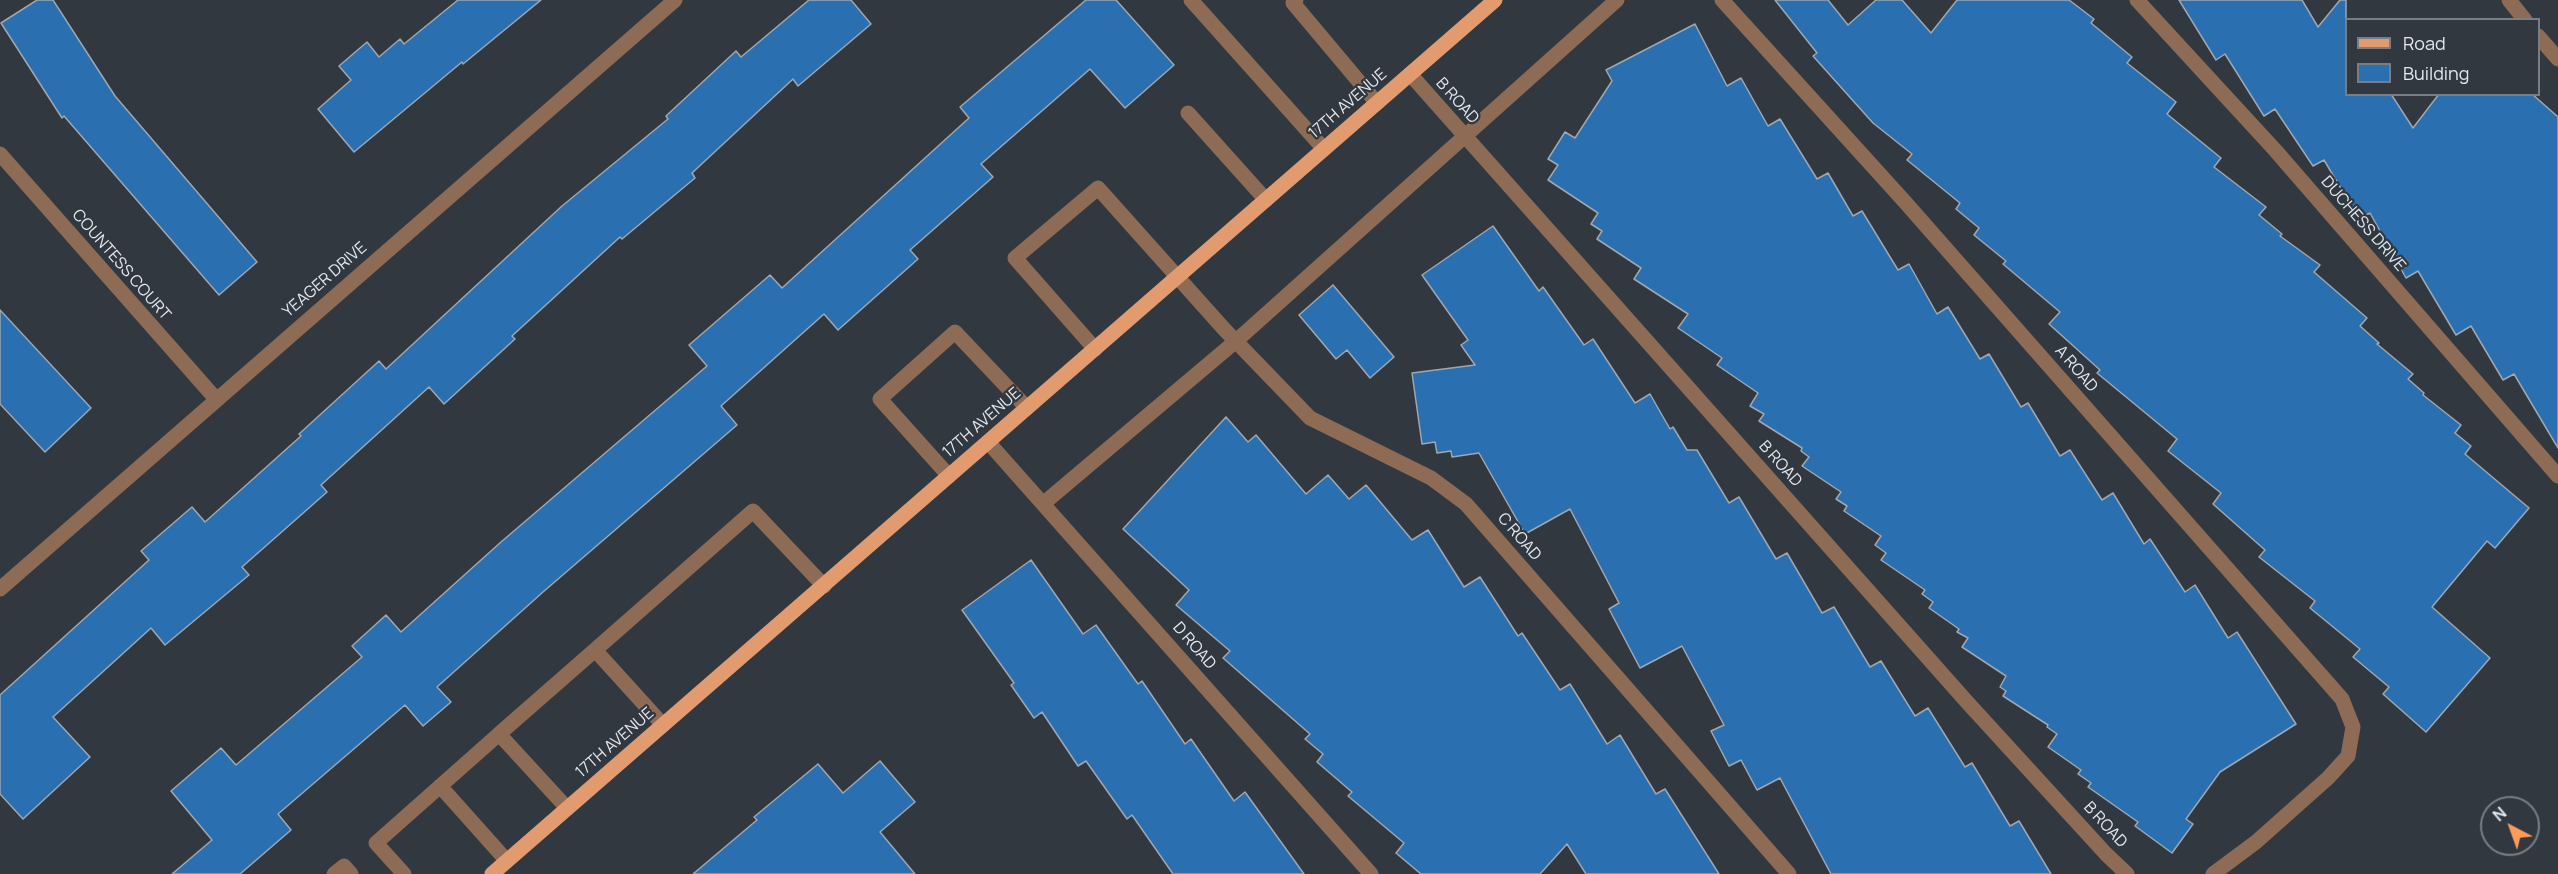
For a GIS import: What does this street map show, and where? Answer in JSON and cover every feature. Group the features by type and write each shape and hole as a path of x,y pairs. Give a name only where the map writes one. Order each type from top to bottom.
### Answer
{"main road":[{"name":"17TH AVENUE","path":"492,874 1377,103 1489,2"}],"street":[{"name":"YEAGER DRIVE","path":"0,589 675,0"},
{"path":"1191,0 1324,149"},
{"path":"1296,0 1293,3 1377,103"},
{"path":"1044,503 1236,341 1617,0"},
{"name":"A ROAD","path":"1722,0 1905,202 2342,699 2353,727 2348,756 2328,778 2256,842 2213,874"},
{"name":"DUCHESS DRIVE","path":"2137,0 2276,150 2558,476"},
{"path":"2508,0 2523,18"},
{"path":"2540,38 2558,59"},
{"name":"B ROAD","path":"1410,74 1974,711 2127,874"},
{"path":"1188,113 1266,200"},
{"name":"COUNTESS COURT","path":"0,154 216,399"},
{"name":"C ROAD","path":"1095,349 1015,258 1098,188 1236,341 1310,418 1431,478 1466,504 1790,874"},
{"path":"949,476 880,399 955,332 1027,408"},
{"name":"D ROAD","path":"988,442 1371,874"},
{"path":"404,874 376,843 753,511 824,586"},
{"path":"595,650 663,725"},
{"path":"499,734 567,808"},
{"path":"440,786 507,861"},
{"path":"334,874 344,866 351,874"}],"building":[{"path":"37,0 53,0 115,96 257,262 219,295 64,116 62,118 1,23"},
{"path":"458,0 541,0 354,152 318,109 351,80 339,66 367,42 379,57 400,39 404,44"},
{"path":"809,0 851,0 871,24 798,86 793,79 692,173 695,178 622,239 620,237 512,336 515,339 444,404 429,387 321,485 327,492 242,567 249,575 165,645 151,628 53,717 90,757 23,819 0,794 0,695 149,560 141,551 192,507 205,522 301,436 299,434 379,361 386,369 562,206 668,119 666,116 736,51 741,57"},
{"path":"1086,0 1116,0 1174,65 1125,108 1090,69 981,164 993,177 910,250 918,259 838,330 824,314 721,406 737,425 543,592 437,687 451,702 423,726 405,705 278,814 291,830 240,874 172,874 212,840 171,791 221,748 236,765 362,657 352,646 386,615 401,632 501,542 707,366 689,345 770,275 782,288 969,118 960,107"},
{"path":"1775,0 1828,0 1848,25 1876,0 1902,0 1931,33 1957,0 2069,0 2094,19 2091,23 2132,57 2127,63 2176,102 2167,114 2221,158 2214,167 2266,207 2259,215 2282,234 2280,236 2320,265 2314,272 2367,318 2360,326 2379,343 2377,344 2413,374 2408,379 2424,393 2423,395 2461,425 2455,433 2471,446 2465,454 2529,508 2495,548 2487,541 2432,607 2490,658 2426,732 2383,694 2389,687 2353,657 2360,649 2310,608 2315,601 2259,557 2265,550 2213,504 2221,493 2168,451 2177,439 2097,373 2100,370 2049,324 2060,312 2003,264 2006,261 1974,235 1979,228 1956,209 1960,203 1907,160 1912,154 1873,123 1813,56 1817,53"},
{"path":"2179,0 2302,0 2318,27 2340,0 2346,0 2345,96 2392,96 2413,128 2437,96 2534,96 2558,117 2558,448 2514,374 2503,380 2471,326 2456,335 2418,271 2406,278 2370,213 2359,219 2324,160 2313,166 2275,109 2264,116 2225,54 2216,60"},
{"path":"1695,24 1727,86 1741,78 1768,126 1780,119 1817,179 1828,173 1853,216 1862,211 1898,270 1909,264 1937,314 1948,307 1980,359 1989,354 2021,407 2028,403 2060,456 2070,450 2102,500 2113,493 2144,544 2150,539 2185,592 2195,585 2228,638 2237,632 2296,724 2220,772 2186,819 2193,824 2172,853 2135,826 2138,822 2088,787 2091,783 2078,774 2081,770 2048,747 2057,734 2047,727 2048,725 2003,696 2006,691 2000,687 2006,676 1962,647 1968,638 1957,632 1959,629 1929,608 1933,602 1922,594 1925,590 1881,560 1886,553 1875,545 1881,536 1844,511 1847,506 1836,499 1841,492 1802,466 1809,457 1801,451 1802,448 1759,421 1764,414 1750,406 1758,393 1717,365 1722,358 1678,328 1688,314 1634,279 1641,268 1597,239 1602,231 1591,224 1598,213 1548,180 1558,165 1548,159 1565,132 1575,138 1612,81 1606,70"},
{"path":"1493,226 1539,291 1543,287 1584,345 1593,339 1635,403 1650,394 1670,429 1673,427 1687,450 1697,450 1729,503 1739,497 1776,559 1787,553 1822,613 1834,607 1870,667 1881,661 1915,716 1928,708 1965,767 1972,763 2010,826 2019,821 2051,874 1831,874 1780,778 1757,790 1741,760 1729,766 1711,731 1724,725 1682,646 1640,668 1609,609 1619,603 1570,509 1525,534 1479,453 1452,457 1451,451 1437,453 1435,442 1422,444 1412,373 1475,365 1461,345 1468,340 1422,275"},
{"path":"1333,285 1394,357 1370,378 1347,350 1336,359 1299,315"},
{"path":"0,310 91,408 45,452 0,404"},
{"path":"1226,417 1248,442 1256,435 1306,494 1328,475 1349,499 1366,485 1412,540 1428,530 1464,587 1480,577 1518,636 1522,633 1560,690 1570,684 1607,744 1620,735 1656,794 1665,789 1719,874 1586,874 1567,844 1540,874 1421,874 1396,853 1404,843 1348,796 1352,792 1317,762 1323,754 1305,739 1310,734 1223,658 1230,651 1176,605 1189,590 1123,529"},
{"path":"1031,560 1083,634 1096,625 1138,684 1142,681 1185,744 1191,739 1234,801 1245,792 1304,874 1173,874 1132,815 1127,819 1086,761 1078,766 1042,712 1034,718 1011,685 1014,683 962,610"},
{"path":"880,761 915,802 880,832 915,874 693,874 757,820 754,817 818,764 843,793"}]}
